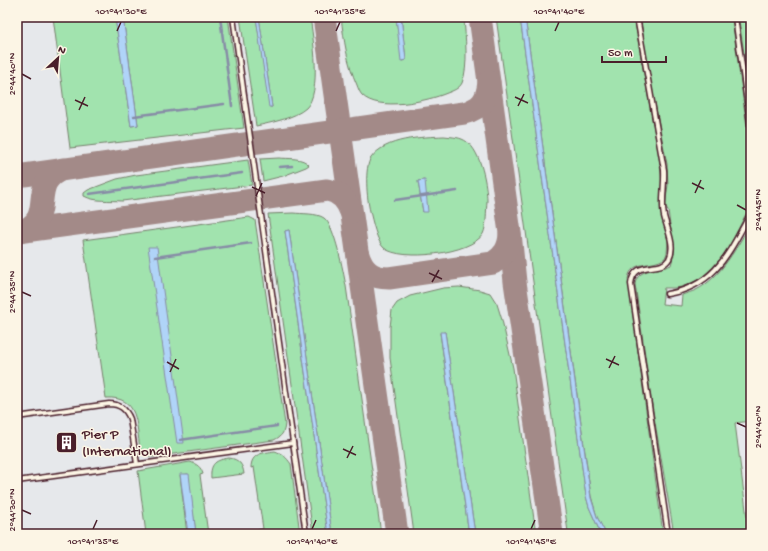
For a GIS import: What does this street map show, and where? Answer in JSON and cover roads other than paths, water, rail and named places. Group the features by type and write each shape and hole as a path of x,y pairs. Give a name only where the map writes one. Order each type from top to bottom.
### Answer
{"lane":[{"path":"233,17 306,534"},
{"path":"637,17 664,170 665,184 663,210 669,233 671,251 668,260 664,263 638,270 633,276 631,284 668,534"},
{"path":"735,17 751,130"},
{"path":"667,294 680,292 694,286 703,281 716,269 729,253 751,213"},
{"path":"17,417 109,404 122,407 130,419 137,464"},
{"path":"17,481 294,443"}],"water":[{"path":"115,17 123,17 138,125 131,126"},
{"path":"256,17 259,17 272,107 269,107"},
{"path":"396,17 401,17 406,60 401,61"},
{"path":"520,17 525,17 591,498 597,517 606,534 601,534 589,507 586,496"},
{"path":"425,180 428,212 423,212 418,181"},
{"path":"289,230 332,534 328,534 285,231"},
{"path":"148,247 157,247 184,443 177,443"},
{"path":"440,332 445,332 475,534 469,534"},
{"path":"180,474 189,474 196,534 188,534"}],"waterway":[{"path":"220,17 232,106"},
{"path":"134,116 224,104"},
{"path":"279,167 292,166"},
{"path":"89,194 242,173"},
{"path":"395,200 457,191"},
{"path":"155,257 251,243"},
{"path":"180,440 277,426"}],"place":[{"name":"Pier P (International)","path":"67,442"}]}
